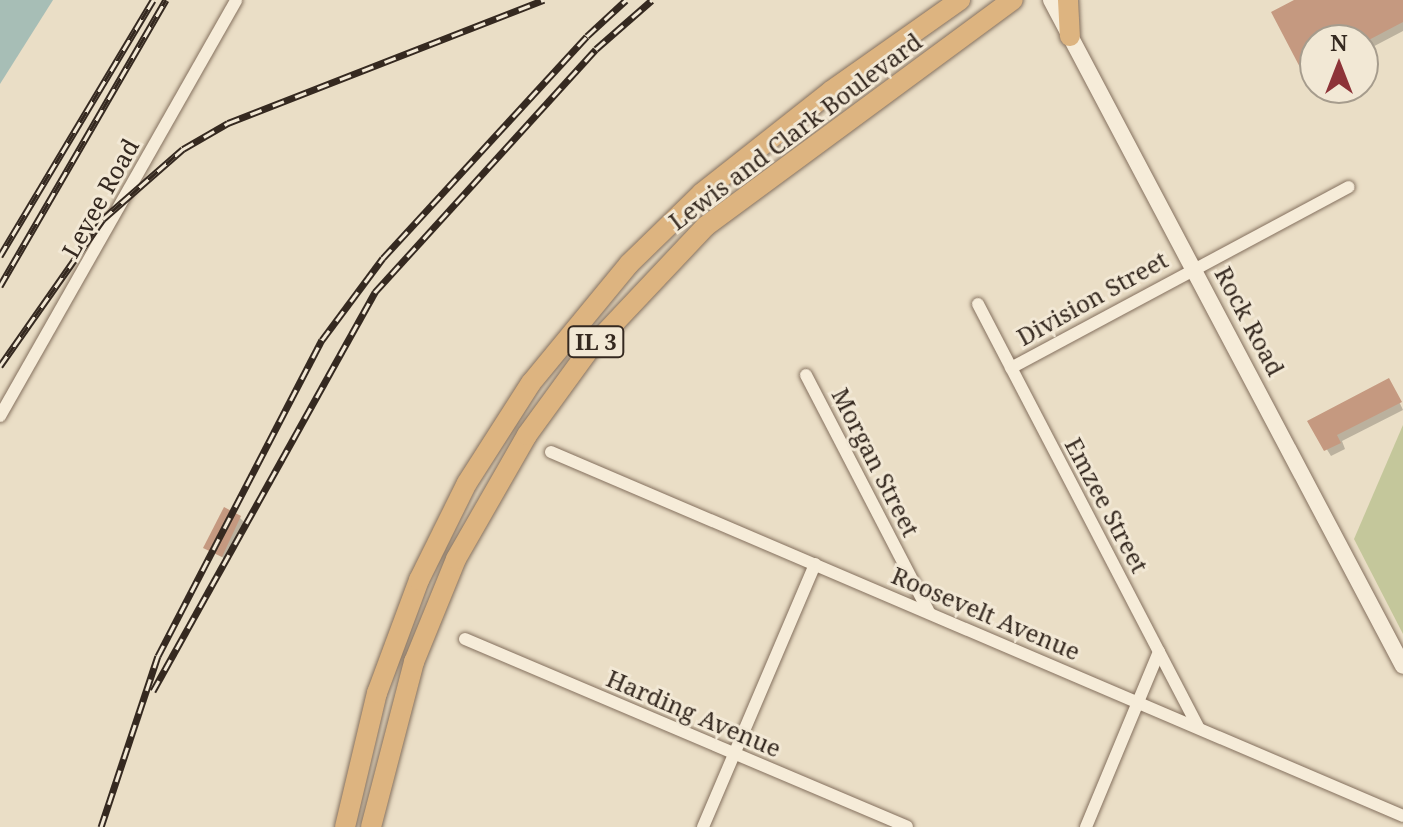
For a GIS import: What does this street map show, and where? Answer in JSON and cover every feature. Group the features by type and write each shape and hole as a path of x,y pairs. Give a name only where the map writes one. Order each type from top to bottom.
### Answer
{"highway":[{"name":"Lewis and Clark Boulevard","path":"345,827 377,693 419,580 467,483 546,362 629,264 702,193 819,99 960,0"},
{"name":"Lewis and Clark Boulevard","path":"371,827 410,677 456,559 526,437 589,350 706,226 1013,0"},
{"path":"1068,0 1070,36"}],"main road":[{"name":"Rock Road","path":"1051,0 1403,666"}],"street":[{"name":"Levee Road","path":"0,416 236,0"},
{"name":"Division Street","path":"1011,368 1194,266 1349,187"},
{"name":"Emzee Street","path":"978,304 1198,727"},
{"name":"Morgan Street","path":"806,375 929,612"},
{"name":"Roosevelt Avenue","path":"551,452 1403,816"},
{"path":"703,827 737,755 815,564"},
{"name":"Harding Avenue","path":"465,639 907,827"},
{"path":"1086,827 1159,652"}],"green space":[{"path":"1403,425 1403,634 1354,539"}],"water":[{"path":"0,0 53,0 0,84"}],"building":[{"path":"1294,0 1403,0 1403,22 1379,35 1379,24 1299,24 1299,65 1271,12"},
{"path":"1389,378 1402,402 1337,435 1341,443 1324,451 1307,421"},
{"path":"224,507 241,516 222,557 203,548"}],"railway":[{"path":"0,256 153,0"},
{"path":"0,286 166,0"},
{"path":"0,366 103,219 183,149 228,123 544,0"},
{"path":"101,827 158,656 322,340 383,258 587,36 626,0"},
{"path":"153,691 375,292 596,49 652,0"}]}
